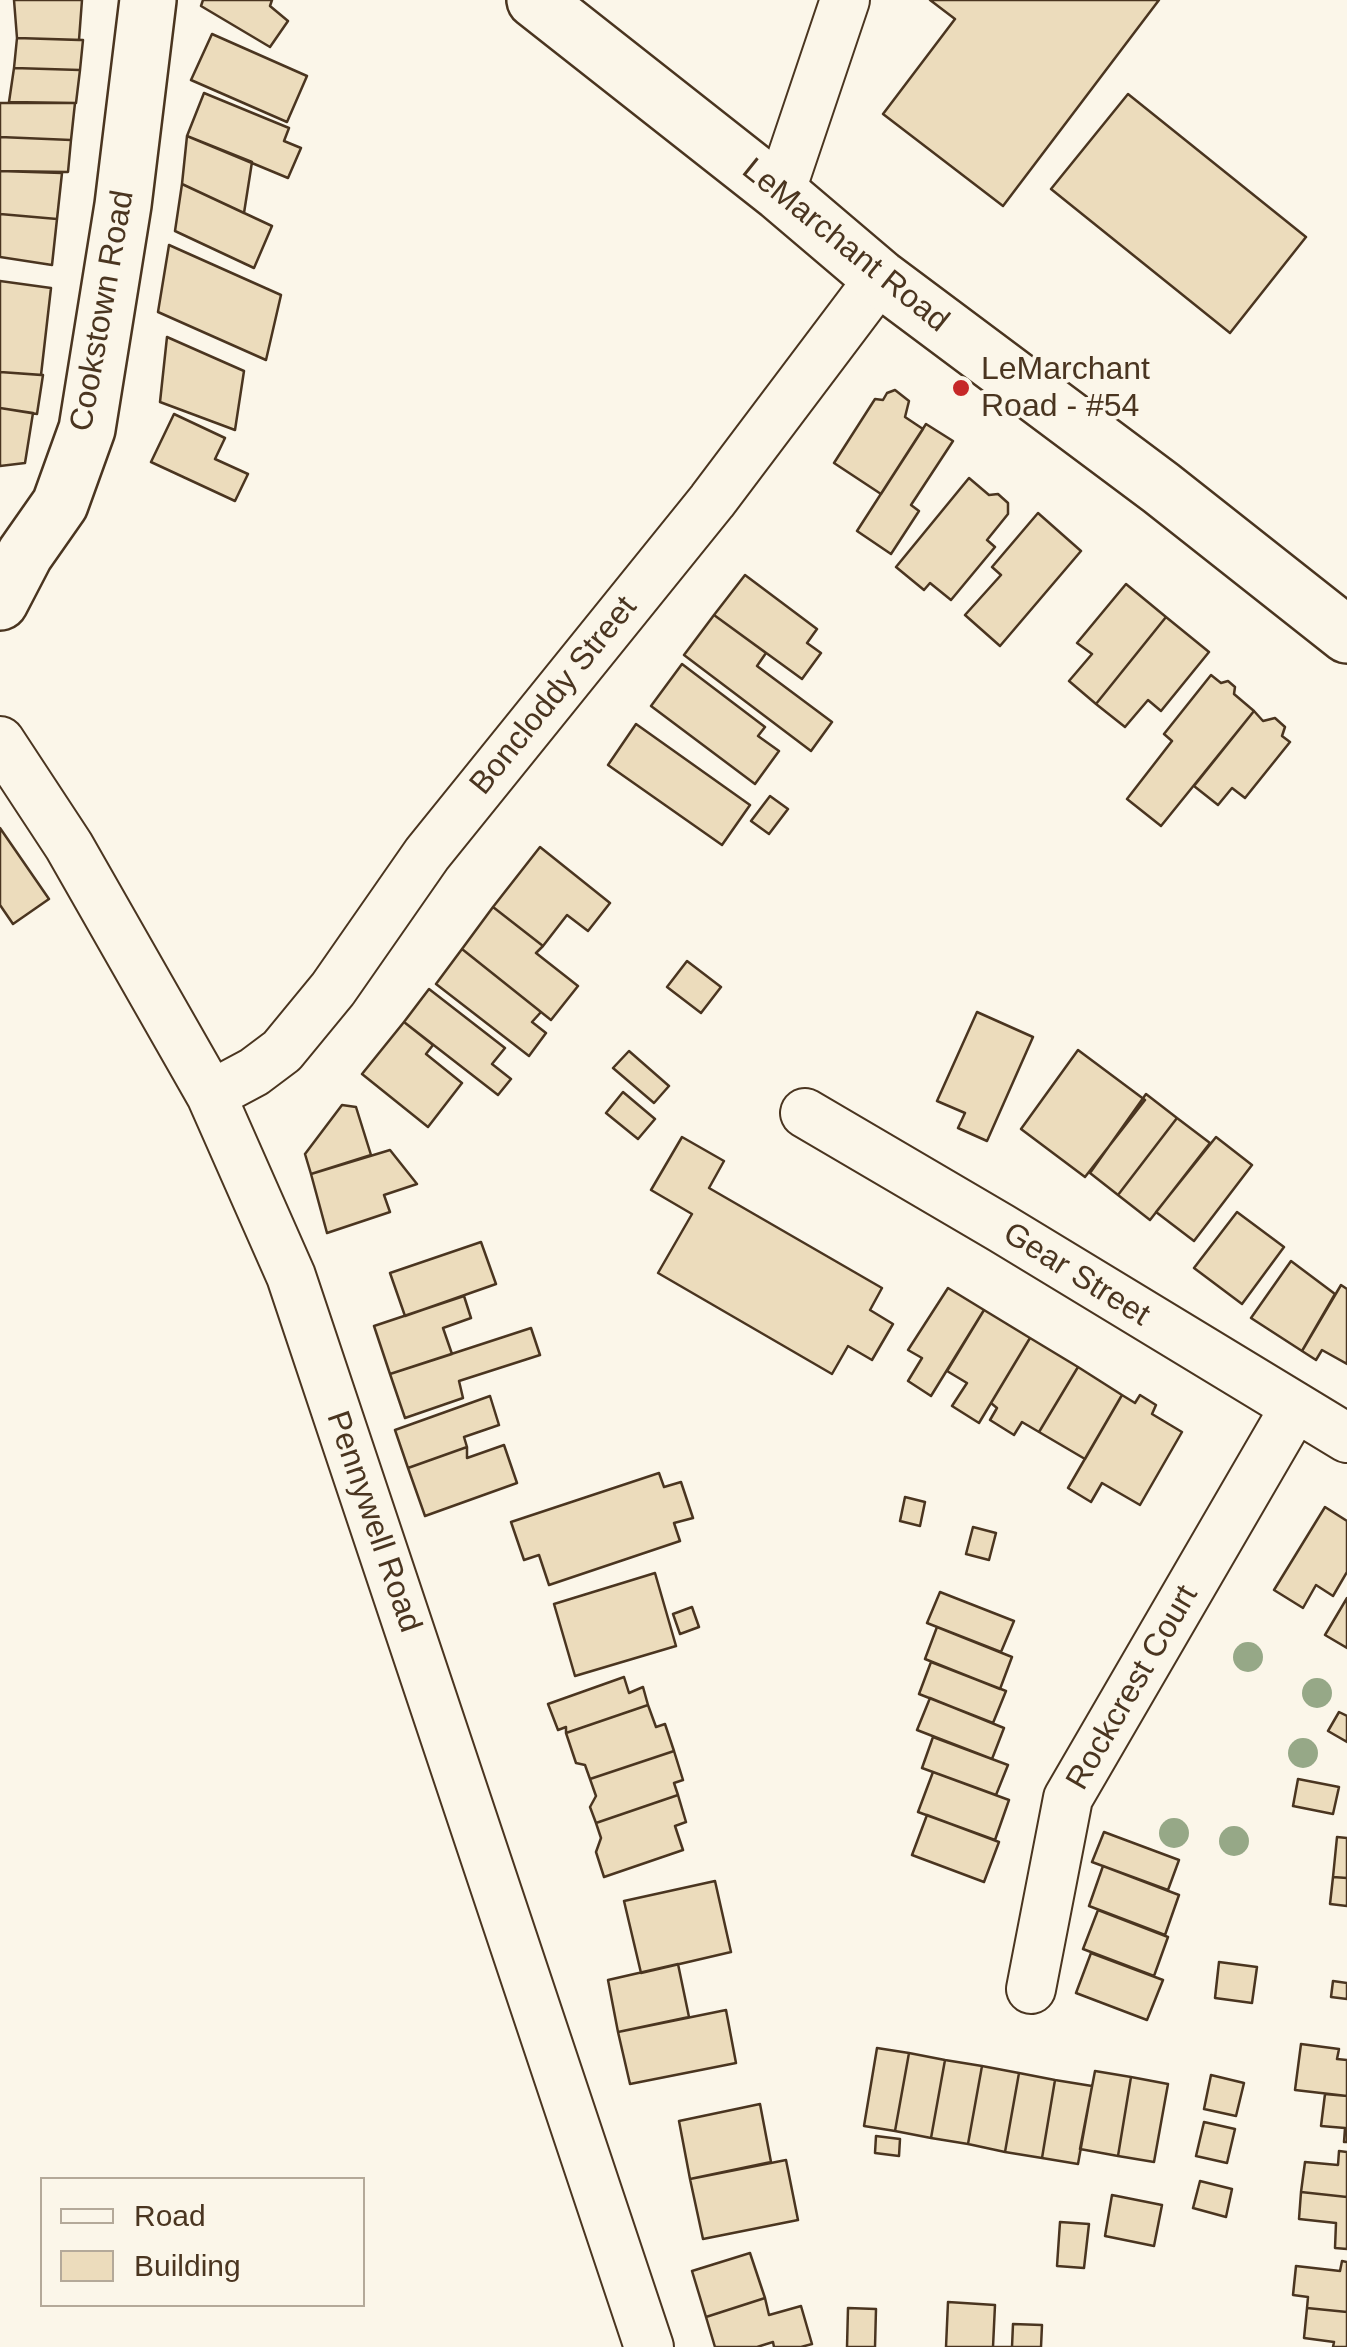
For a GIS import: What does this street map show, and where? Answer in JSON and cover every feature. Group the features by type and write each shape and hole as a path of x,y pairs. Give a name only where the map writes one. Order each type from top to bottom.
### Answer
{"main road":[{"name":"Cookstown Road","path":"0,602 60,504 86,429 122,205 148,0"},
{"name":"LeMarchant Road","path":"535,0 780,193 880,278 1160,488 1347,636"}],"street":[{"path":"780,193 845,0"},
{"name":"Boncloddy Street","path":"211,1096 254,1072 282,1050 333,989 427,854 700,516 880,278"},
{"name":"Pennywell Road","path":"0,741 69,846 211,1096 291,1276 649,2347"},
{"name":"Gear Street","path":"804,1113 1347,1438"},
{"name":"Rockcrest Court","path":"1031,1989 1068,1798 1294,1409"}],"building":[{"path":"14,0 82,0 79,40 17,38"},
{"path":"203,0 272,0 270,6 288,21 270,47 201,6"},
{"path":"930,0 1159,0 1003,206 883,114 955,19"},
{"path":"212,34 307,76 287,122 191,80"},
{"path":"17,38 83,40 80,70 14,68"},
{"path":"14,68 80,70 76,103 9,102"},
{"path":"204,93 289,128 284,141 301,148 288,178 187,136"},
{"path":"1128,94 1306,237 1230,333 1051,189"},
{"path":"0,103 75,103 71,140 0,137"},
{"path":"187,136 252,162 244,213 182,184"},
{"path":"0,137 71,140 68,172 0,171"},
{"path":"0,171 62,173 57,219 0,214"},
{"path":"182,184 272,226 254,268 175,231"},
{"path":"0,214 57,219 52,265 0,257"},
{"path":"169,245 281,295 266,360 158,312"},
{"path":"0,281 51,288 41,375 0,372"},
{"path":"167,337 244,371 235,430 160,402"},
{"path":"0,372 43,375 37,414 0,408"},
{"path":"895,390 909,401 905,417 923,429 881,494 834,463 875,399 883,400"},
{"path":"0,408 33,413 25,463 0,466"},
{"path":"174,414 225,438 215,459 248,474 235,501 151,462"},
{"path":"926,424 953,441 911,505 919,511 891,554 857,531"},
{"path":"969,478 989,495 998,494 1008,503 1008,514 987,540 995,547 951,600 930,583 924,590 896,567"},
{"path":"1038,513 1081,551 1000,646 965,615 1001,575 992,567"},
{"path":"745,575 817,629 807,643 821,653 802,679 714,615"},
{"path":"1126,584 1166,617 1096,704 1069,681 1092,654 1077,643"},
{"path":"714,615 766,653 757,666 832,722 811,751 684,655"},
{"path":"1166,617 1209,652 1161,711 1148,700 1125,727 1096,704"},
{"path":"682,664 765,727 758,736 779,751 755,784 651,706"},
{"path":"1211,675 1221,683 1228,681 1235,687 1234,694 1254,711 1161,826 1127,799 1172,741 1164,734"},
{"path":"1254,711 1263,721 1275,718 1285,727 1282,736 1290,742 1245,798 1232,788 1218,805 1194,786"},
{"path":"636,724 750,805 722,845 608,765"},
{"path":"770,796 788,809 769,834 751,821"},
{"path":"0,828 49,899 13,924 0,905"},
{"path":"540,847 610,903 588,931 567,915 543,946 493,907"},
{"path":"493,907 543,946 536,953 578,986 551,1020 462,949"},
{"path":"462,949 541,1012 532,1022 546,1033 529,1056 436,984"},
{"path":"687,961 721,987 701,1013 667,987"},
{"path":"429,989 505,1048 492,1064 511,1079 498,1095 404,1022"},
{"path":"977,1012 1033,1037 987,1141 958,1128 965,1113 937,1101"},
{"path":"404,1022 433,1045 426,1054 462,1083 428,1127 362,1074"},
{"path":"1078,1050 1145,1100 1085,1177 1021,1129"},
{"path":"629,1051 669,1086 654,1103 613,1068"},
{"path":"623,1092 655,1119 638,1139 606,1113"},
{"path":"1146,1094 1177,1118 1118,1195 1090,1173"},
{"path":"342,1105 356,1107 371,1155 311,1174 305,1154"},
{"path":"1177,1118 1210,1143 1150,1220 1118,1195"},
{"path":"682,1137 724,1161 709,1188 882,1288 870,1310 893,1324 872,1360 848,1346 832,1374 658,1273 692,1214 651,1190"},
{"path":"1216,1137 1252,1165 1194,1241 1156,1212"},
{"path":"390,1150 417,1184 384,1195 390,1212 327,1233 311,1174"},
{"path":"1237,1212 1284,1247 1242,1304 1194,1268"},
{"path":"481,1242 496,1284 405,1316 390,1273"},
{"path":"1291,1261 1335,1294 1302,1351 1251,1318"},
{"path":"1341,1285 1347,1289 1347,1364 1322,1350 1316,1360 1302,1351"},
{"path":"948,1288 984,1310 931,1396 908,1381 922,1358 908,1350"},
{"path":"464,1296 471,1318 443,1328 452,1354 390,1374 374,1326"},
{"path":"984,1310 1030,1338 979,1423 952,1406 967,1383 947,1371"},
{"path":"531,1328 540,1355 459,1381 463,1398 405,1418 390,1374"},
{"path":"1030,1338 1078,1367 1039,1432 1022,1422 1014,1435 990,1420 997,1408 991,1403"},
{"path":"1078,1367 1122,1395 1085,1459 1039,1432"},
{"path":"1122,1395 1135,1403 1140,1395 1156,1405 1152,1414 1182,1432 1140,1505 1102,1483 1091,1502 1068,1488"},
{"path":"490,1396 499,1425 464,1437 467,1447 408,1468 395,1430"},
{"path":"504,1445 517,1483 425,1516 408,1468 467,1447 467,1458"},
{"path":"659,1473 664,1487 681,1482 693,1518 674,1523 680,1541 549,1585 539,1555 524,1560 511,1522"},
{"path":"905,1497 925,1502 920,1526 900,1521"},
{"path":"1325,1507 1347,1521 1347,1572 1333,1596 1316,1585 1303,1608 1274,1590"},
{"path":"973,1527 996,1533 989,1560 966,1554"},
{"path":"655,1573 676,1646 575,1676 554,1604"},
{"path":"940,1592 1014,1621 1001,1652 927,1623"},
{"path":"1347,1598 1347,1648 1325,1635"},
{"path":"692,1607 699,1627 680,1634 673,1614"},
{"path":"937,1627 1012,1657 1000,1689 925,1659"},
{"path":"931,1662 1006,1691 993,1723 919,1694"},
{"path":"624,1677 629,1693 643,1687 648,1705 566,1733 566,1727 558,1730 548,1704"},
{"path":"930,1698 1004,1728 992,1759 917,1730"},
{"path":"648,1705 656,1727 665,1724 674,1751 590,1779 585,1765 576,1763 566,1733"},
{"path":"1339,1712 1347,1716 1347,1742 1328,1731"},
{"path":"933,1737 1008,1765 996,1795 922,1768"},
{"path":"674,1751 683,1780 674,1783 678,1795 596,1823 590,1807 596,1796 590,1779"},
{"path":"933,1772 1009,1800 995,1840 918,1812"},
{"path":"1298,1779 1339,1787 1333,1814 1293,1806"},
{"path":"678,1795 686,1822 675,1826 683,1850 604,1877 596,1852 601,1838 596,1823"},
{"path":"927,1815 999,1842 984,1882 912,1855"},
{"path":"1104,1832 1179,1860 1168,1890 1092,1862"},
{"path":"1337,1837 1347,1838 1347,1878 1333,1877"},
{"path":"1103,1866 1179,1895 1165,1935 1089,1906"},
{"path":"1333,1877 1347,1878 1347,1906 1330,1904"},
{"path":"715,1881 731,1952 641,1973 624,1901"},
{"path":"1098,1910 1168,1937 1154,1976 1083,1949"},
{"path":"1091,1953 1163,1980 1147,2020 1076,1993"},
{"path":"1219,1962 1257,1967 1252,2003 1215,1998"},
{"path":"678,1964 689,2017 618,2032 608,1980"},
{"path":"1333,1981 1347,1983 1347,1999 1331,1997"},
{"path":"726,2010 736,2063 630,2084 618,2032"},
{"path":"1301,2044 1339,2049 1337,2059 1347,2060 1347,2096 1295,2090"},
{"path":"877,2048 909,2053 895,2131 864,2126"},
{"path":"909,2053 945,2060 931,2138 895,2131"},
{"path":"945,2060 982,2066 968,2144 931,2138"},
{"path":"982,2066 1019,2073 1005,2152 968,2144"},
{"path":"1095,2071 1131,2077 1118,2156 1080,2149"},
{"path":"1019,2073 1055,2080 1042,2158 1005,2152"},
{"path":"1211,2075 1244,2083 1236,2116 1204,2109"},
{"path":"1131,2077 1168,2084 1154,2162 1118,2156"},
{"path":"1055,2080 1092,2086 1078,2164 1042,2158"},
{"path":"1325,2094 1347,2096 1347,2142 1345,2128 1321,2126"},
{"path":"760,2104 771,2162 690,2179 679,2121"},
{"path":"1204,2122 1235,2129 1227,2163 1196,2156"},
{"path":"876,2136 900,2139 899,2156 875,2153"},
{"path":"1339,2151 1347,2152 1347,2197 1301,2192 1305,2162 1338,2165"},
{"path":"786,2160 798,2220 703,2239 690,2179"},
{"path":"1200,2181 1232,2189 1226,2217 1193,2208"},
{"path":"1301,2192 1347,2197 1347,2249 1335,2248 1336,2223 1299,2219"},
{"path":"1112,2195 1162,2205 1154,2246 1105,2236"},
{"path":"1060,2222 1089,2224 1084,2268 1057,2266"},
{"path":"750,2253 765,2298 706,2317 692,2271"},
{"path":"1342,2261 1347,2262 1347,2312 1307,2308 1308,2297 1293,2295 1296,2266 1340,2271"},
{"path":"765,2298 769,2315 801,2306 812,2344 774,2347 773,2342 757,2347 715,2347 706,2317"},
{"path":"948,2302 995,2305 993,2347 946,2347"},
{"path":"848,2308 876,2309 875,2347 847,2347"},
{"path":"1307,2308 1347,2312 1347,2347 1304,2338"},
{"path":"1013,2324 1042,2325 1041,2347 1012,2347"}],"place":[{"name":"LeMarchant Road - #54","path":"961,388"}]}
